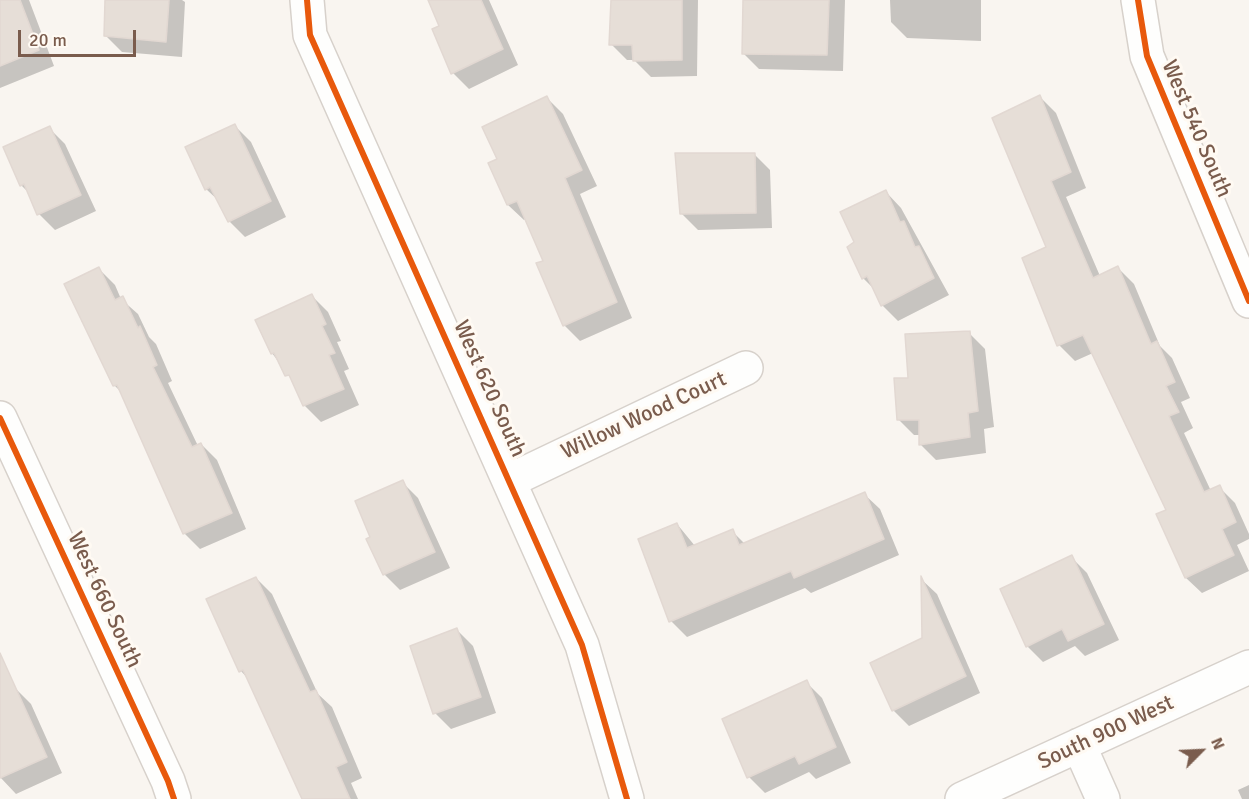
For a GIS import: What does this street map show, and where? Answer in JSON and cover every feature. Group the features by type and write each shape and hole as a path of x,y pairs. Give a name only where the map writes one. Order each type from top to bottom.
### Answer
{"street":[{"name":"West 620 South","path":"307,0 310,35 511,480 582,645 627,799"},
{"name":"West 540 South","path":"1138,0 1146,56 1249,300"},
{"name":"Willow Wood Court","path":"511,480 746,368"},
{"name":"West 660 South","path":"0,418 168,781 174,799"},
{"name":"South 900 West","path":"962,799 1249,667"},
{"path":"1079,745 1103,799"}],"building":[{"path":"0,0 20,0 39,50 0,66"},
{"path":"105,0 169,0 166,42 104,36"},
{"path":"428,0 481,0 503,49 451,74 432,29 439,26"},
{"path":"611,0 682,0 682,60 633,61 632,45 609,45"},
{"path":"743,0 829,0 827,55 742,54"},
{"path":"1040,95 1071,172 1051,181 1093,278 1118,266 1151,344 1157,341 1175,382 1166,386 1179,412 1169,416 1204,492 1220,485 1236,522 1222,529 1234,555 1185,578 1156,514 1166,510 1083,335 1057,346 1022,258 1046,247 992,118"},
{"path":"547,96 582,170 565,178 617,302 563,326 536,263 543,261 517,201 507,205 488,163 497,159 482,127"},
{"path":"235,124 271,201 228,222 210,187 205,190 185,147"},
{"path":"50,126 81,195 37,215 24,184 20,186 3,147"},
{"path":"675,153 755,153 756,213 680,214"},
{"path":"886,190 900,222 904,221 915,247 919,246 934,278 881,306 867,276 862,279 847,247 854,242 840,212"},
{"path":"99,267 115,300 123,296 138,328 140,326 157,365 153,367 192,447 201,443 232,513 183,534 117,385 113,386 64,284"},
{"path":"312,294 326,324 322,326 335,353 329,355 344,389 303,406 289,375 285,376 274,353 271,354 255,320"},
{"path":"970,331 978,411 968,413 970,437 919,445 919,420 897,420 894,378 908,378 905,334"},
{"path":"403,480 435,552 383,575 366,539 370,537 355,501"},
{"path":"865,492 884,539 794,578 791,571 669,622 638,539 677,523 687,548 733,529 739,545"},
{"path":"1072,555 1104,624 1068,641 1062,629 1026,647 1000,589"},
{"path":"921,576 966,676 892,711 870,663 922,638"},
{"path":"256,577 310,692 316,690 347,762 336,767 350,799 302,799 243,670 239,672 206,599"},
{"path":"457,628 481,697 433,714 410,646"},
{"path":"0,653 47,757 0,778"},
{"path":"807,680 836,747 799,764 795,756 747,778 722,719"}],"cycle path":[{"path":"307,0 310,35 582,645 627,799"},
{"path":"1138,0 1147,56 1249,301"},
{"path":"0,418 168,781 174,799"}]}
